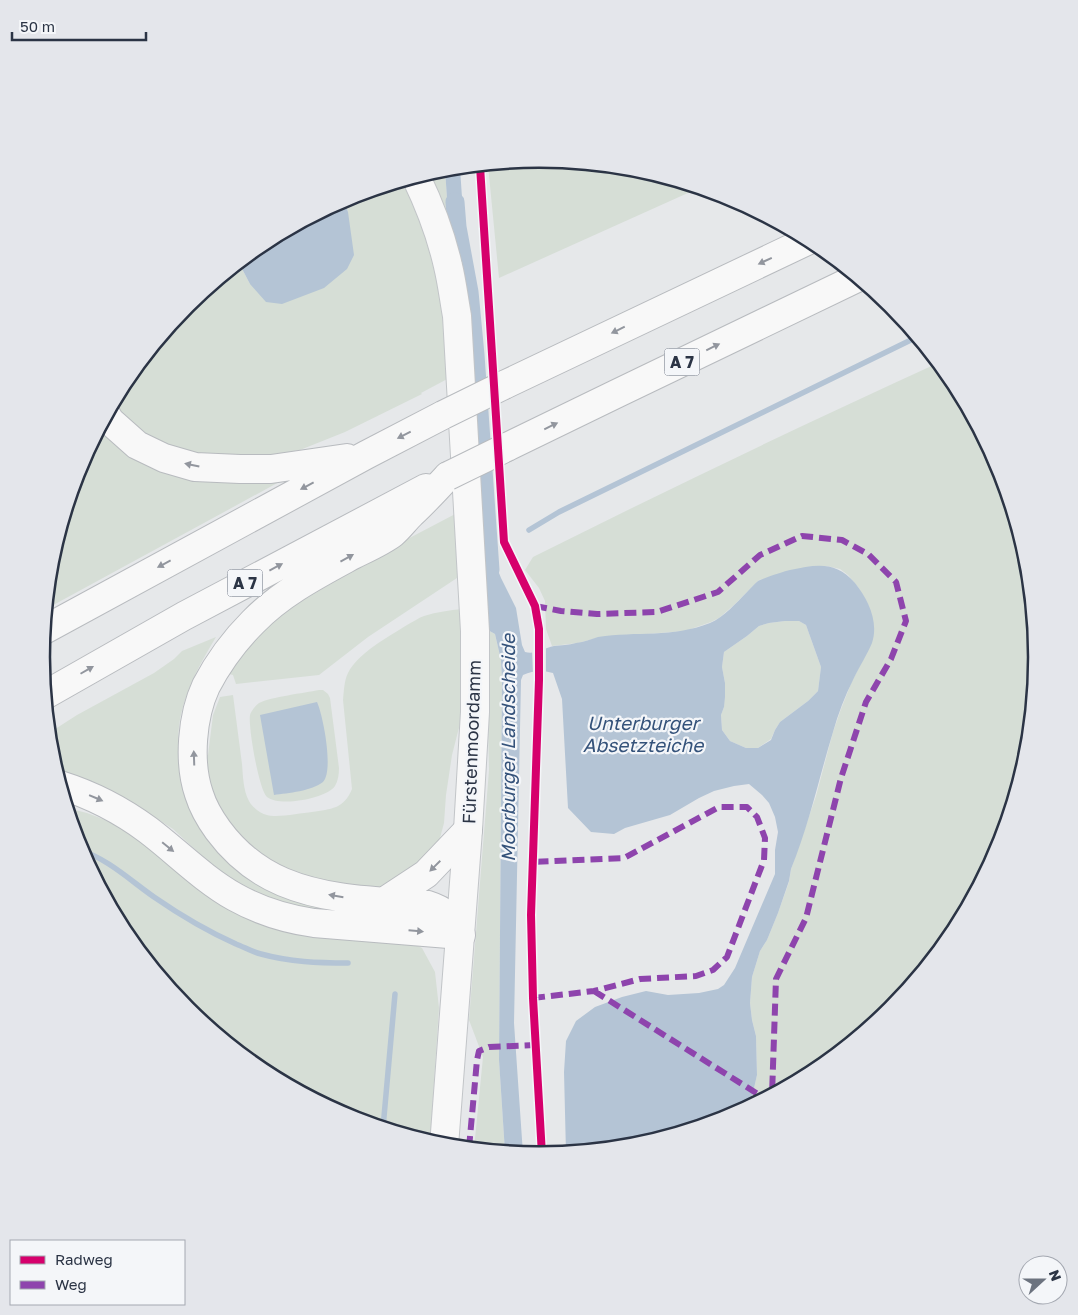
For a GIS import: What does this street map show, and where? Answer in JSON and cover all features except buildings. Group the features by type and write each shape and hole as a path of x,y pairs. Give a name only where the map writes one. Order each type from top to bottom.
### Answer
{"main road":[{"name":"Fürstenmoordamm","path":"419,183 435,220 442,244 450,277 456,316 475,631 475,712 468,830 445,1137"},
{"path":"51,626 443,415 801,244"},
{"name":"A 7","path":"51,691 184,616 448,476 850,281"},
{"path":"111,422 137,445 164,458 195,467 272,469 366,455"},
{"path":"68,788 102,801 117,810 148,830 223,889 246,903 274,915 314,923 461,935 451,917 436,907 340,897 297,888 265,873 234,850 213,823 198,793 194,764 194,732 200,703 224,656 237,639 253,621 273,604 307,580 392,534 448,476"},
{"path":"385,901 426,874 468,830"}],"shaded area":[{"path":"539,168 603,173 666,185 690,192 499,278 489,172"},
{"path":"446,178 449,228 433,180"},
{"path":"406,187 424,230 438,274 446,318 451,377 422,394 345,432 300,450 250,459 203,457 159,444 136,429 119,409 151,360 193,312 242,269 250,284 348,212 347,208 352,206"},
{"path":"931,366 946,386 978,441 991,470 1002,500 1019,562 1027,626 1028,658 1024,721 1019,753 1011,784 991,845 978,874 946,929 907,980 861,1025 811,1064 752,1097 757,1075 756,1036 750,1003 752,977 760,951 767,940 789,882 791,869 816,796 841,709 852,681 867,652 869,606 858,587 848,575 840,569 827,566 759,580 719,618 685,631 597,638 578,643 552,646 546,629 545,601 539,588 525,570 533,557 836,410"},
{"path":"108,427 281,481 53,605 59,562 76,500 87,470"},
{"path":"459,512 460,576 368,637 319,675 236,684 233,675 229,674 243,653 258,636 285,612 339,575"},
{"path":"462,609 464,708 452,755 444,823 435,848 423,864 390,884 376,888 356,889 286,873 238,838 216,802 205,755 208,755 213,715 220,697 233,695 244,787 247,797 254,808 271,816 331,809 345,801 352,789 343,700 344,686 348,673 366,652 420,618 439,612"},
{"path":"785,621 799,621 806,625 821,667 818,691 780,722 771,739 758,748 746,748 730,741 722,730 721,715 724,707 725,683 722,667 724,652 759,626"},
{"path":"486,629 495,634 501,660 502,680 499,1060 505,1145 475,1142 483,1057 469,1020 489,770"},
{"path":"216,637 200,664 187,694 182,709 178,740 182,763 218,844 394,920 276,905 212,868 173,829 129,801 95,784 65,775 55,729 154,673 182,651"},
{"path":"323,690 330,698 339,768 336,784 330,791 313,798 291,801 273,800 267,797 261,783 255,758 250,715 259,703 264,701"},
{"path":"75,810 129,829 185,874 408,941 422,948 435,972 439,1008 431,1134 382,1121 323,1096 294,1081 241,1045 193,1003 171,980 132,929 100,874"}],"water":[{"path":"460,175 464,227 449,228 446,178"},
{"path":"347,208 354,255 347,269 324,288 282,304 266,302 250,284 242,269 295,234"},
{"name":"Unterburger Absetzteiche","path":"495,545 497,568 516,608 522,645 525,652 529,653 598,637 682,631 696,628 720,617 758,581 809,566 826,566 841,571 855,583 868,603 874,627 872,643 839,712 789,881 767,940 760,951 752,977 750,1003 756,1036 757,1075 752,1097 696,1121 666,1130 603,1142 566,1145 564,1072 566,1041 576,1021 595,1007 646,991 668,995 699,993 718,989 724,985 735,968 775,874 775,850 778,832 775,817 769,803 749,784 714,791 670,815 625,828 614,834 591,832 568,808 562,699 553,673 534,671 523,675 521,680 514,1023 522,1145 505,1145 499,1060 502,680 501,660 495,634 486,629 481,546","holes":["785,621 799,621 806,625 821,667 818,691 780,722 771,740 758,748 746,748 730,741 722,730 721,715 725,697 722,667 724,652 759,626"]},
{"path":"317,702 322,718 328,755 326,776 323,782 313,788 274,795 260,715"}],"pier":[{"path":"546,646 546,674 533,674 532,650"}],"waterway":[{"name":"Moorburger Landscheide","path":"455,202 457,227 469,292 475,355 490,570"},
{"path":"529,530 559,512 911,340"},
{"path":"91,855 119,871 174,910 225,939 251,951 293,960 348,963"},
{"path":"384,1121 395,994"}],"marked path":[{"path":"535,606 561,611 597,614 657,612 718,592 760,555 802,536 842,540 868,554 896,582 906,621 891,659 866,702 841,778 806,918 776,979 772,1087"},
{"path":"533,862 624,858 719,807 747,807 757,817 765,838 764,860 727,957 713,970 696,976 640,979 594,991 533,998"},
{"path":"594,991 758,1094"},
{"path":"470,1141 479,1051 489,1047 535,1045"}],"cycle path":[{"path":"480,172 504,542 535,606 539,629 531,915 533,998 541,1146"}]}
